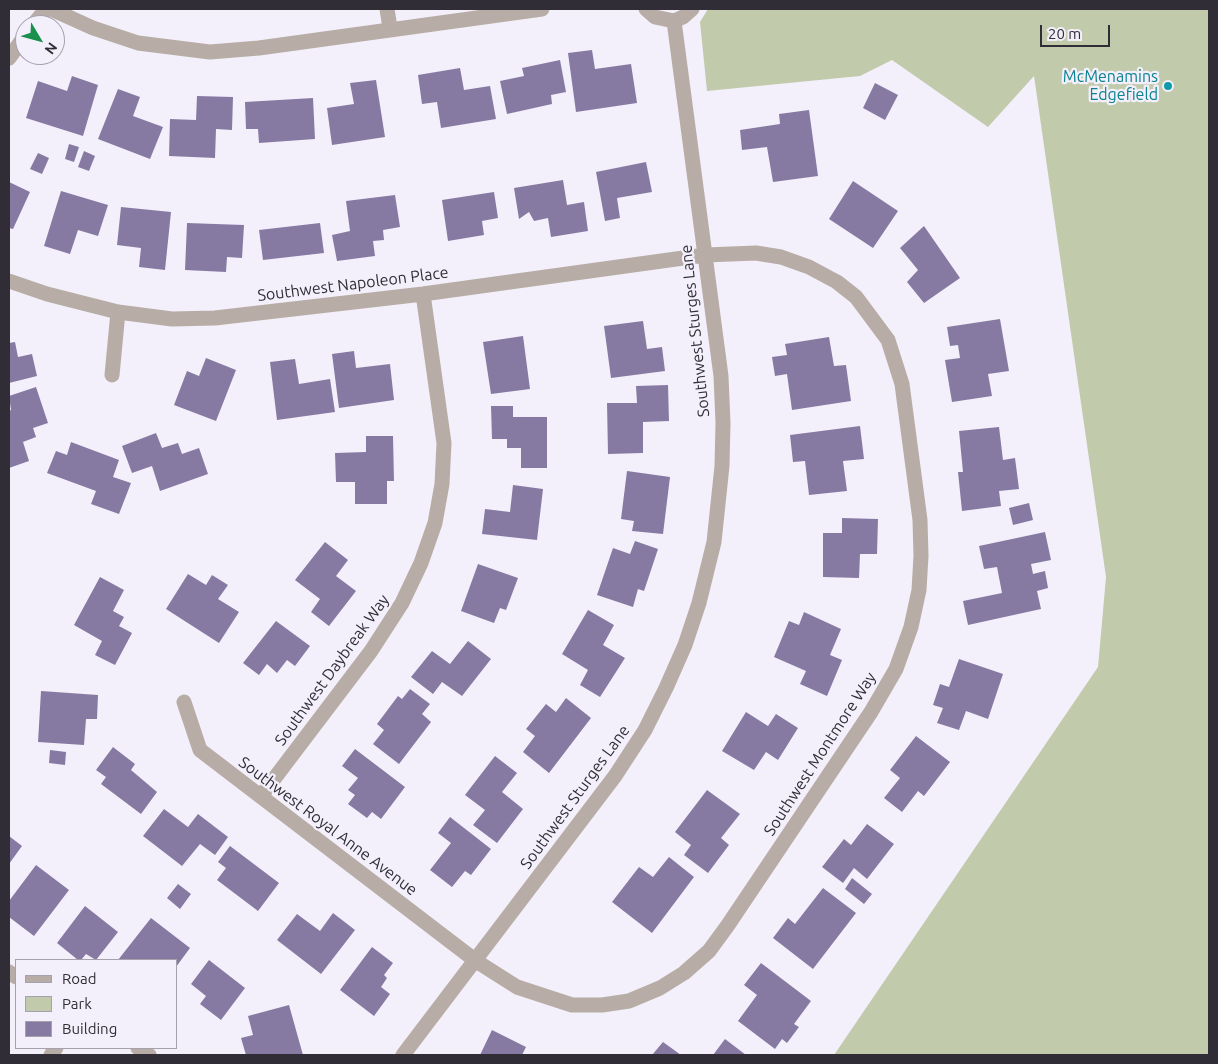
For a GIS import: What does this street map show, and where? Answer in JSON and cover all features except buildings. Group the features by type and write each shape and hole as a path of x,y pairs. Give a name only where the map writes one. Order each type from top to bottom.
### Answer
{"street":[{"path":"51,9 93,28 138,43 210,52 259,48 390,28 542,9"},
{"path":"387,9 390,28"},
{"path":"646,9 655,17 664,21 674,21 683,18 692,9"},
{"name":"Southwest Sturges Lane","path":"403,1055 615,776 645,730 681,654 699,603 714,542 722,466 721,376 674,21"},
{"name":"Southwest Montmore Way","path":"476,961 517,987 572,1005 602,1005 629,1001 660,988 684,973 709,951 728,925 871,712 896,669 911,627 919,590 921,556 920,520 902,384 888,340 856,297 837,282 809,267 781,257 756,253 704,255"},
{"name":"Southwest Napoleon Place","path":"9,281 47,294 118,312 172,318 215,318 424,294 704,255"},
{"name":"Southwest Daybreak Way","path":"261,796 371,651 402,603 421,563 435,523 442,484 444,442 424,294"},
{"path":"112,375 118,312"},
{"name":"Southwest Royal Anne Avenue","path":"184,702 200,750 476,961"}],"green space":[{"path":"708,9 1209,9 1209,1055 834,1055 1098,667 1106,577 1034,76 988,127 892,60 860,76 707,91 700,22"}],"place":[{"name":"McMenamins Edgefield","path":"1168,86"}]}
